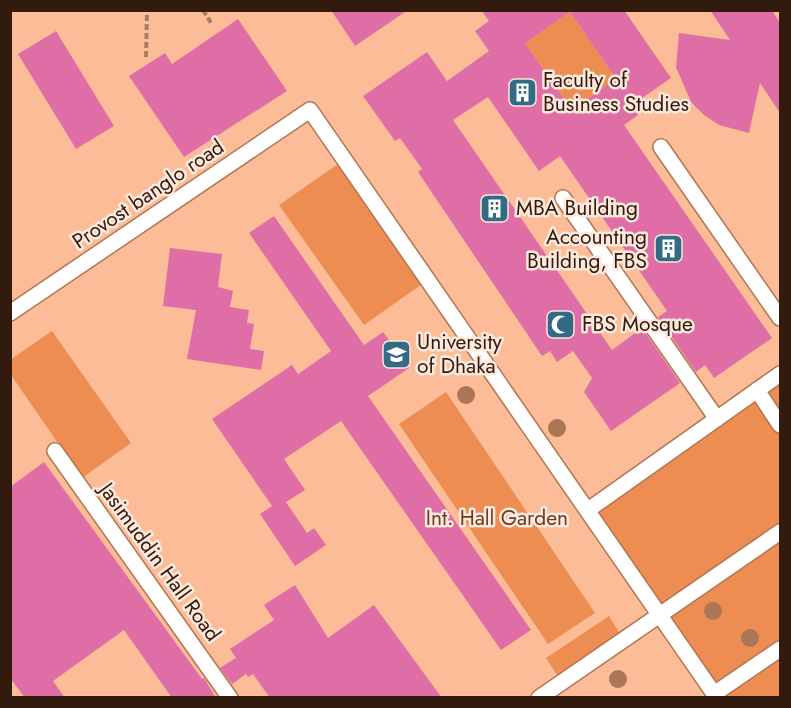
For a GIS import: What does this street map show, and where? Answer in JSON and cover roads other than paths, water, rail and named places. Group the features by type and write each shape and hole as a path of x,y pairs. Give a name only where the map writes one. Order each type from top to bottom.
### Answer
{"lane":[{"name":"Provost banglo road","path":"10,313 309,110 588,510"},
{"path":"661,147 780,318"},
{"path":"563,198 717,419"},
{"path":"780,374 588,510 716,696 780,650"},
{"path":"757,390 780,425"},
{"name":"Jasimuddin Hall Road","path":"55,451 231,698"},
{"path":"539,698 780,532"}],"place":[{"name":"Faculty of Business Studies","path":"522,92"},
{"name":"MBA Building","path":"495,208"},
{"name":"Accounting Building, FBS","path":"668,249"},
{"name":"FBS Mosque","path":"561,324"},
{"name":"University of Dhaka","path":"396,354"}],"park label":[{"name":"Int. Hall Garden","path":"497,518"}]}
